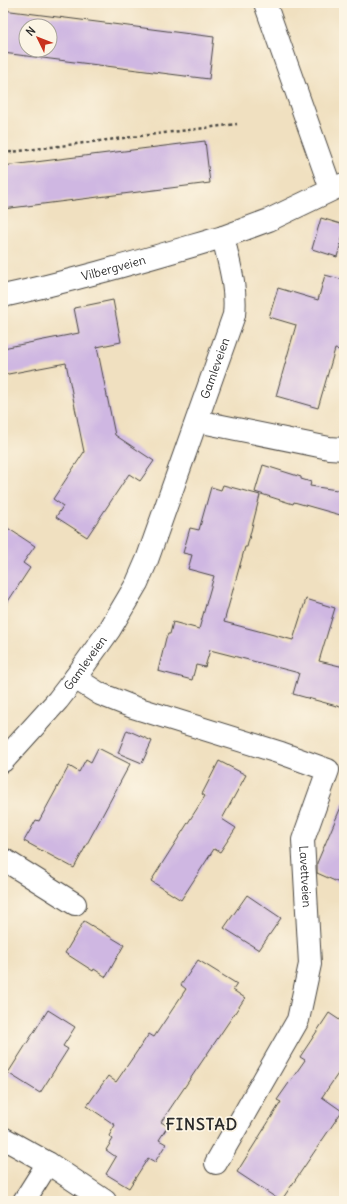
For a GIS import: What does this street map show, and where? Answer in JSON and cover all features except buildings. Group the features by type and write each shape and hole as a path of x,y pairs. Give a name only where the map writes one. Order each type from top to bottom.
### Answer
{"street":[{"path":"223,237 269,220 337,187 265,3"},
{"name":"Vilbergveien","path":"3,296 95,274 223,237"},
{"name":"Gamleveien","path":"3,761 58,700 75,678 110,629 137,583 147,560 234,315 235,301 233,279 223,237"},
{"path":"197,421 330,448 344,449"},
{"name":"Lavettveien","path":"75,678 100,694 132,707 281,753 328,770 303,840 310,964 298,1020 216,1163"},
{"path":"3,859 75,904"},
{"path":"3,1138 48,1163 105,1201"},
{"path":"24,1201 48,1163"}],"path":[{"path":"3,153 237,124"}],"district":[{"name":"FINSTAD","path":"202,1124"}]}
